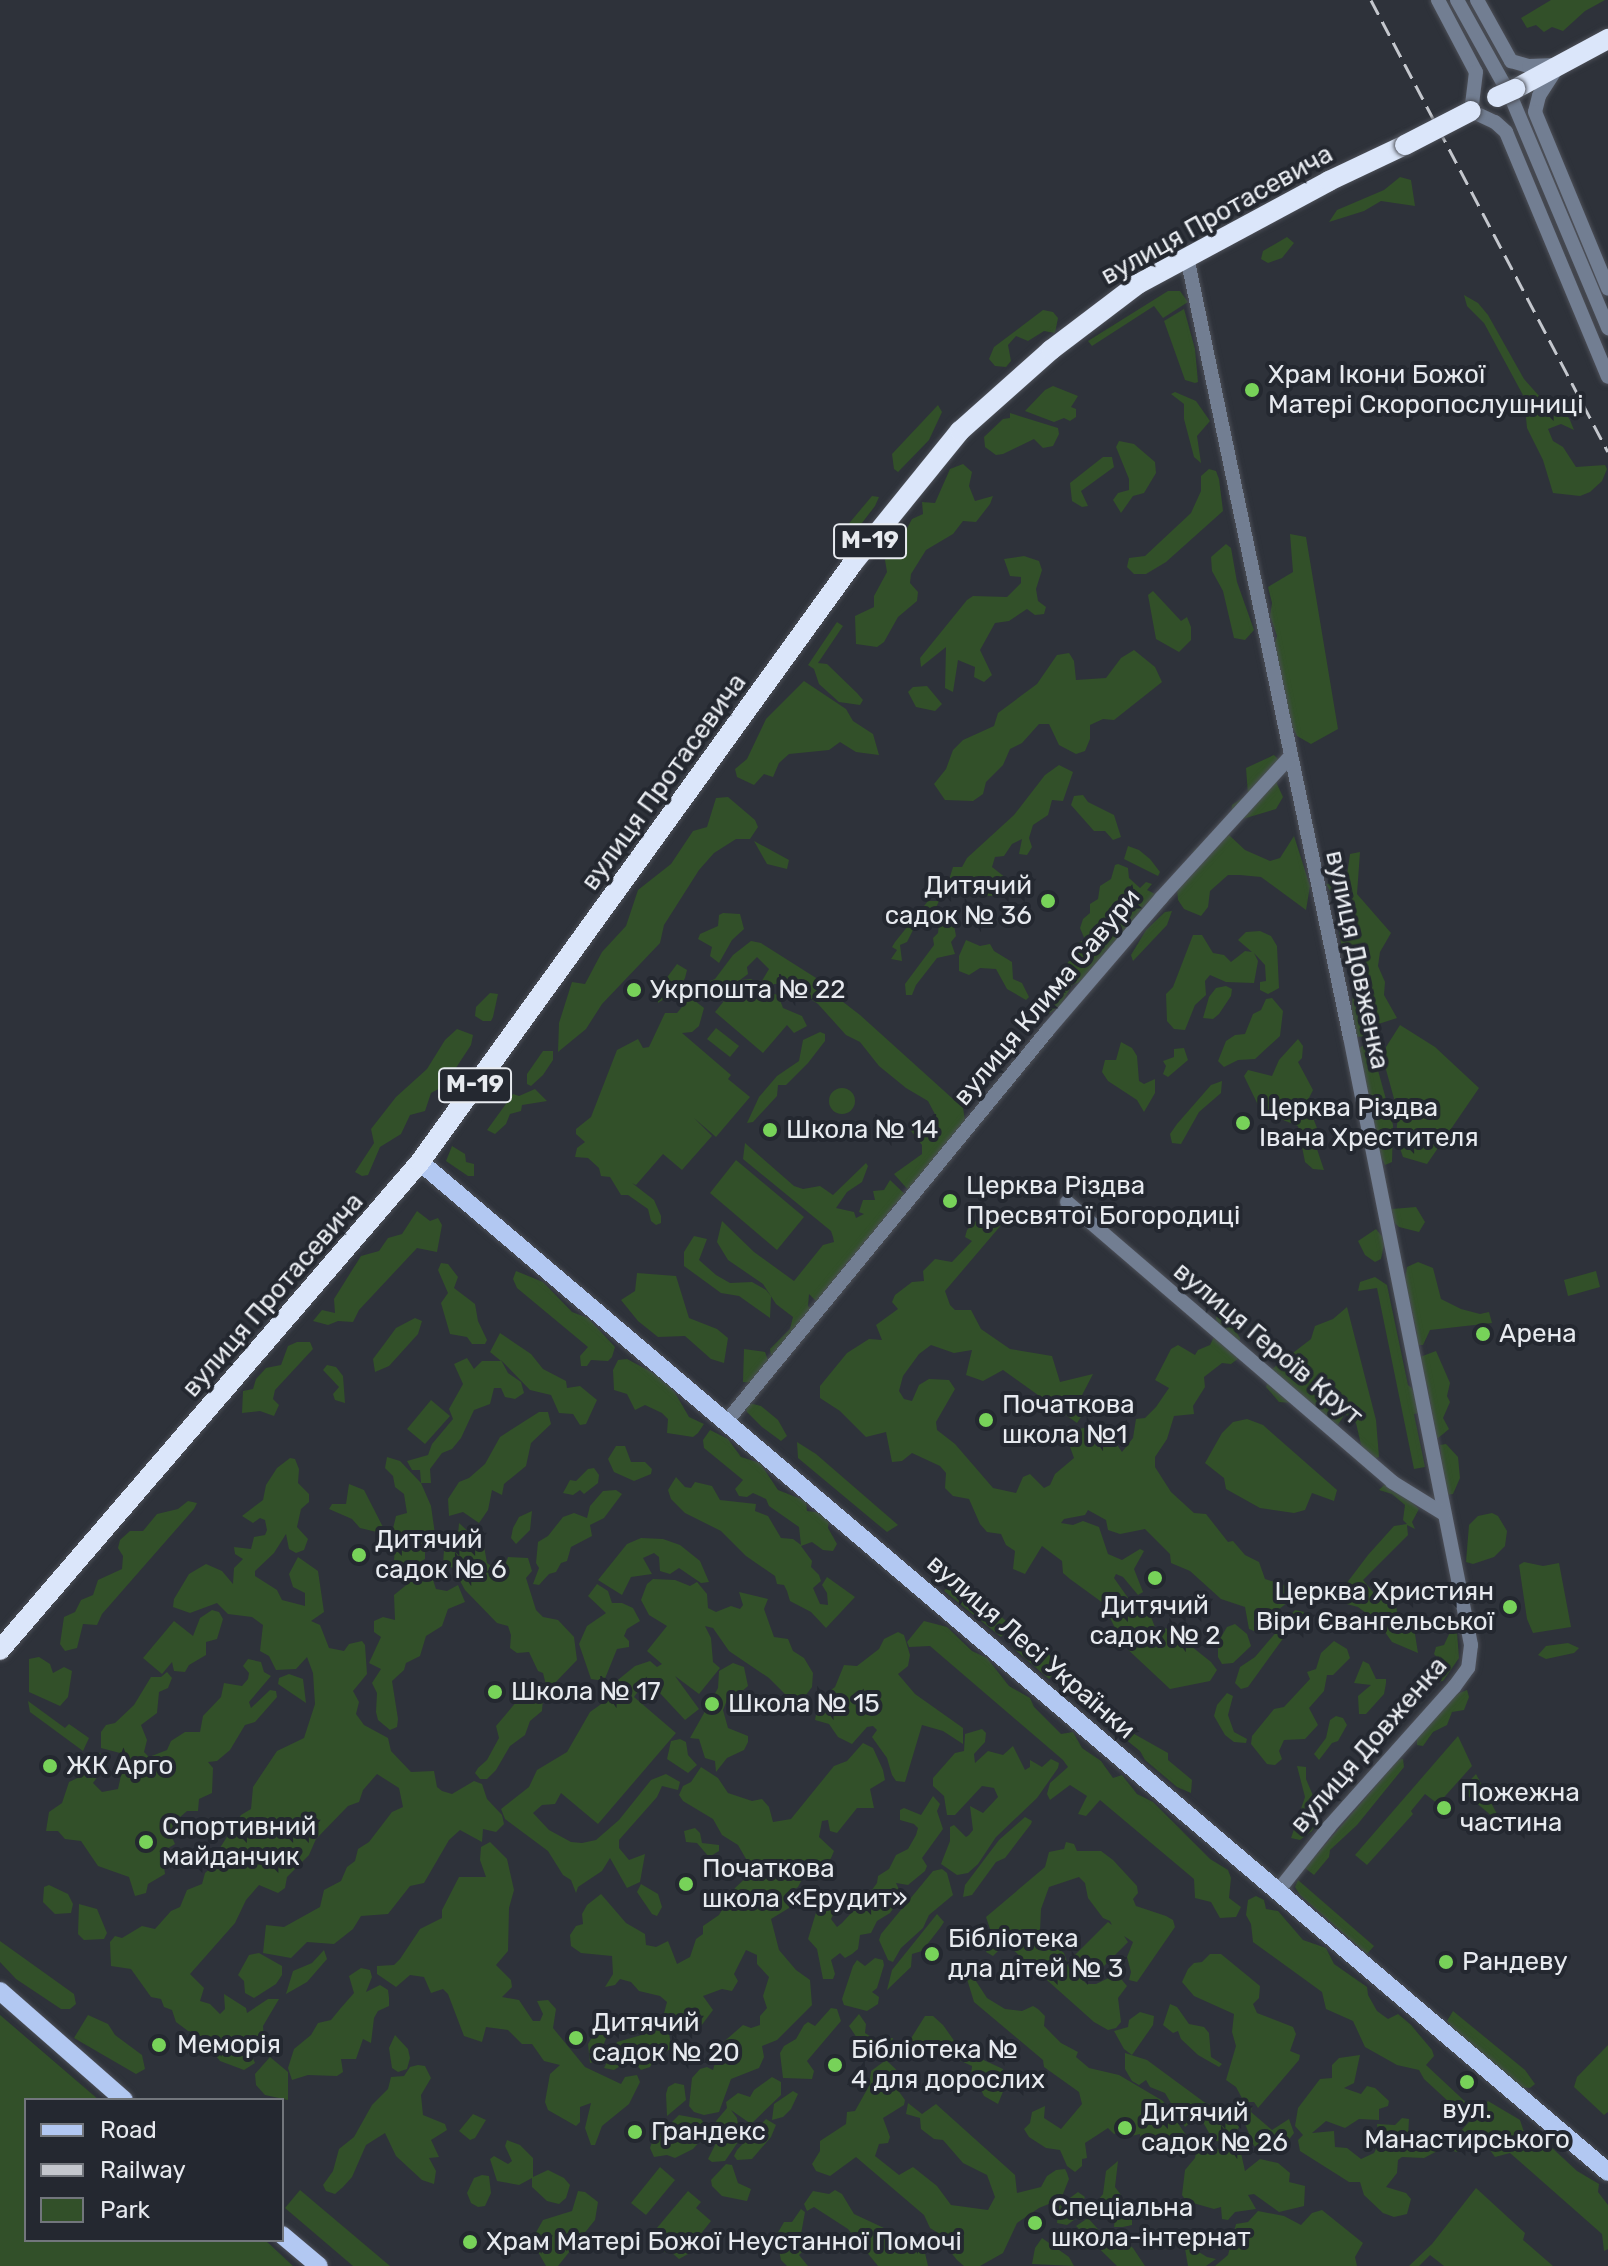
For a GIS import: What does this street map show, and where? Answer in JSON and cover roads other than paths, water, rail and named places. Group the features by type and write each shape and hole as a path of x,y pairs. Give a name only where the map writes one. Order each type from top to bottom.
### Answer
{"highway":[{"name":"М-19","path":"1560,65 1608,39"},
{"name":"вулиця Протасевича","path":"0,1650 420,1162 853,563 921,476 979,411 1051,350 1138,284 1560,65"}],"main road":[{"name":"вулиця Лесі Українки","path":"420,1162 1608,2172"},
{"path":"0,1991 122,2098"},
{"path":"284,2237 319,2266"}],"street":[{"path":"1438,0 1476,72 1471,111 1495,122 1506,132 1608,377"},
{"path":"1457,0 1511,97 1608,328"},
{"path":"1477,0 1511,61 1529,66 1560,65"},
{"path":"1560,65 1539,96 1535,112 1608,288"},
{"name":"вулиця Довженка","path":"1187,257 1289,758 1350,1037 1470,1632 1468,1668 1278,1891"},
{"name":"вулиця Клима Савури","path":"727,1421 1048,1030 1161,898 1289,758"},
{"name":"вулиця Героїв Крут","path":"1067,1202 1392,1482 1444,1514"}],"railway":[{"path":"1371,0 1608,452"}],"place":[{"name":"Храм Ікони Божої Матері Скоропослушниці","path":"1252,390"},
{"name":"Дитячий садок № 36","path":"1048,901"},
{"name":"Укрпошта № 22","path":"634,990"},
{"name":"Церква Різдва Івана Хрестителя","path":"1243,1123"},
{"name":"Школа № 14","path":"770,1130"},
{"name":"Церква Різдва Пресвятої Богородиці","path":"950,1201"},
{"name":"Арена","path":"1483,1334"},
{"name":"Початкова школа №1","path":"986,1420"},
{"name":"Дитячий садок № 6","path":"359,1555"},
{"name":"Дитячий садок № 2","path":"1155,1578"},
{"name":"Церква Християн Віри Євангельської","path":"1510,1607"},
{"name":"Школа № 17","path":"495,1692"},
{"name":"Школа № 15","path":"712,1704"},
{"name":"ЖК Арго","path":"50,1766"},
{"name":"Пожежна частина","path":"1444,1808"},
{"name":"Спортивний майданчик","path":"146,1842"},
{"name":"Початкова школа «Ерудит»","path":"686,1884"},
{"name":"Бібліотека дла дітей № 3","path":"932,1954"},
{"name":"Рандеву","path":"1446,1962"},
{"name":"Дитячий садок № 20","path":"576,2038"},
{"name":"Меморія","path":"159,2045"},
{"name":"Бібліотека № 4 для дорослих","path":"835,2065"},
{"name":"вул. Манастирського","path":"1467,2082"},
{"name":"Дитячий садок № 26","path":"1125,2128"},
{"name":"Грандекс","path":"635,2132"},
{"name":"Спеціальна школа-інтернат","path":"1035,2223"},
{"name":"Храм Матері Божої Неустанної Помочі","path":"470,2242"}]}
